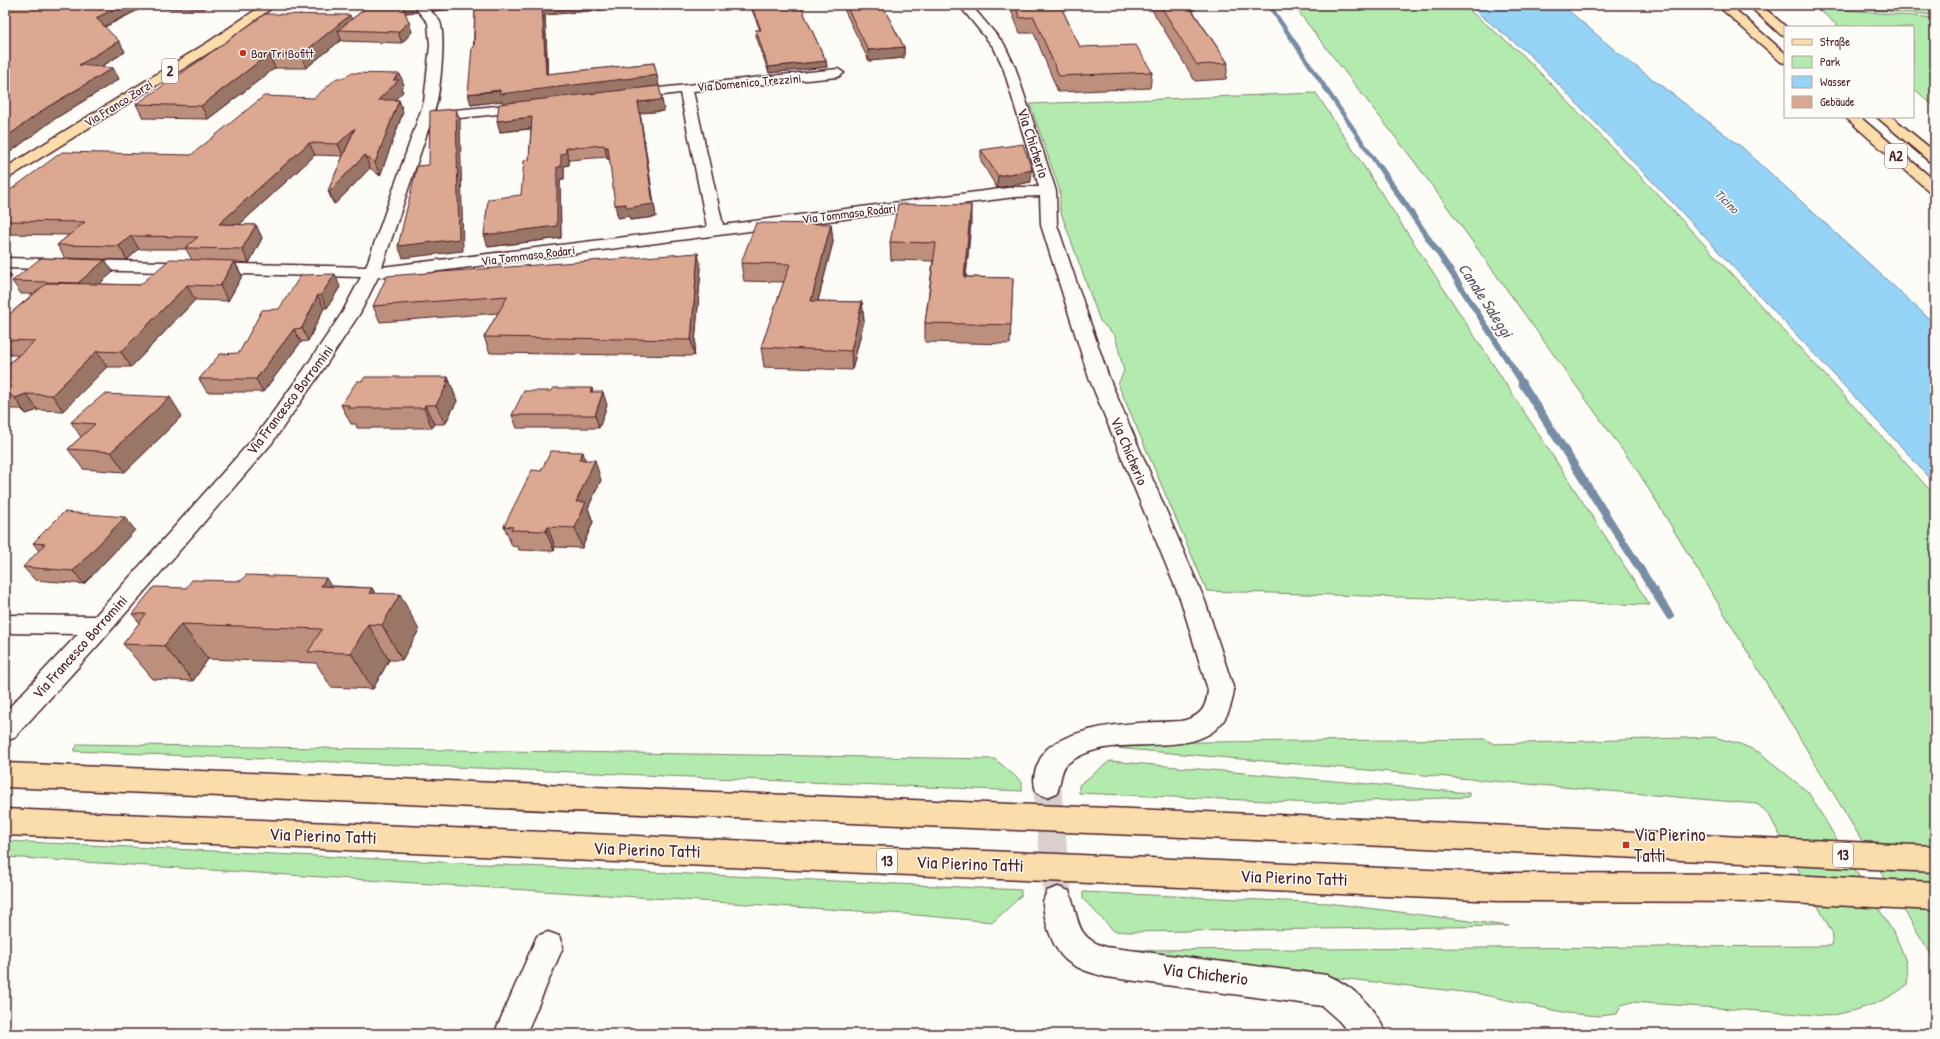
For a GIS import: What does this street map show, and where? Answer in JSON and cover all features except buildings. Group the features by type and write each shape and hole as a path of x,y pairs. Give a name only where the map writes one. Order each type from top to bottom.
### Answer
{"main road":[{"name":"Via Franco Zorzi","path":"5,174 214,44 270,5"},
{"path":"1723,5 1784,58"},
{"path":"1754,5 1784,31"},
{"name":"A2","path":"1853,118 1935,189"},
{"name":"A2","path":"1885,118 1932,156"},
{"name":"13","path":"5,774 1238,827 1935,859"},
{"name":"Via Pierino Tatti","path":"5,822 1499,887 1768,888 1935,896"}],"street":[{"name":"Via Francesco Borromini","path":"5,730 91,636 99,625 265,438 332,343 351,313 372,273 431,102 436,45 434,22 419,5"},
{"name":"Via Chicherio","path":"965,5 992,37 1005,57 1048,191 1049,225 1099,378 1193,601 1216,669 1221,690 1219,705 1212,717 1201,727 1182,732 1109,736 1088,740 1064,751 1056,757 1050,767 1047,785"},
{"name":"Via Domenico Trezzini","path":"716,231 686,88 838,73"},
{"path":"618,96 686,88"},
{"path":"425,117 542,106"},
{"name":"Via Tommaso Rodari","path":"5,262 372,273 392,272 1015,192 1048,191"},
{"path":"5,624 99,625"},
{"name":"Via Chicherio","path":"1058,901 1061,922 1069,940 1078,952 1090,958 1106,962 1327,991 1339,998 1352,1009 1370,1034"},
{"path":"510,1034 548,947"}],"green space":[{"path":"1293,5 1463,5 1523,55 1665,202 1935,496 1935,961 1639,473 1417,165"},
{"path":"1835,5 1935,5 1935,15 1837,7"},
{"path":"1816,7 1935,18 1935,107 1914,89 1914,26 1838,26"},
{"path":"1316,93 1650,605 1207,591 1118,384 1124,371 1115,336 1100,321 1060,210 1060,191 1030,104"},
{"path":"1714,737 1740,744 1759,752 1808,792 1896,937 1908,972 1907,985 1898,992 1879,1002 1829,1016 1632,1002 1621,1005 1617,1014 1599,1016 1567,1013 1480,994 1138,955 1137,950 1831,946 1833,934 1768,813 1757,804 1114,748 1116,743 1485,739 1494,744"},
{"path":"78,744 995,759 1022,782 1022,791 74,751"},
{"path":"1110,761 1469,793 1469,797 1314,803 1079,793 1079,785"},
{"path":"5,841 1021,890 1021,896 993,922 905,914 5,857"},
{"path":"1083,892 1328,903 1509,926 1130,932 1114,931 1083,899"}],"water":[{"name":"Ticino","path":"1468,5 1562,5 1617,52 1743,148 1935,324 1935,485 1907,453 1674,204 1530,55"}],"waterway":[{"name":"Canale Saleggi","path":"1269,5 1379,167"},
{"name":"Canale Saleggi","path":"1379,166 1452,273 1523,384"},
{"name":"Canale Saleggi","path":"1522,383 1670,616"}],"tunnel":[{"path":"1047,785 1058,901"}],"place":[{"name":"Bar Tri Bofitt","path":"243,53"},
{"name":"Via Pierino Tatti","path":"1626,845"}]}
